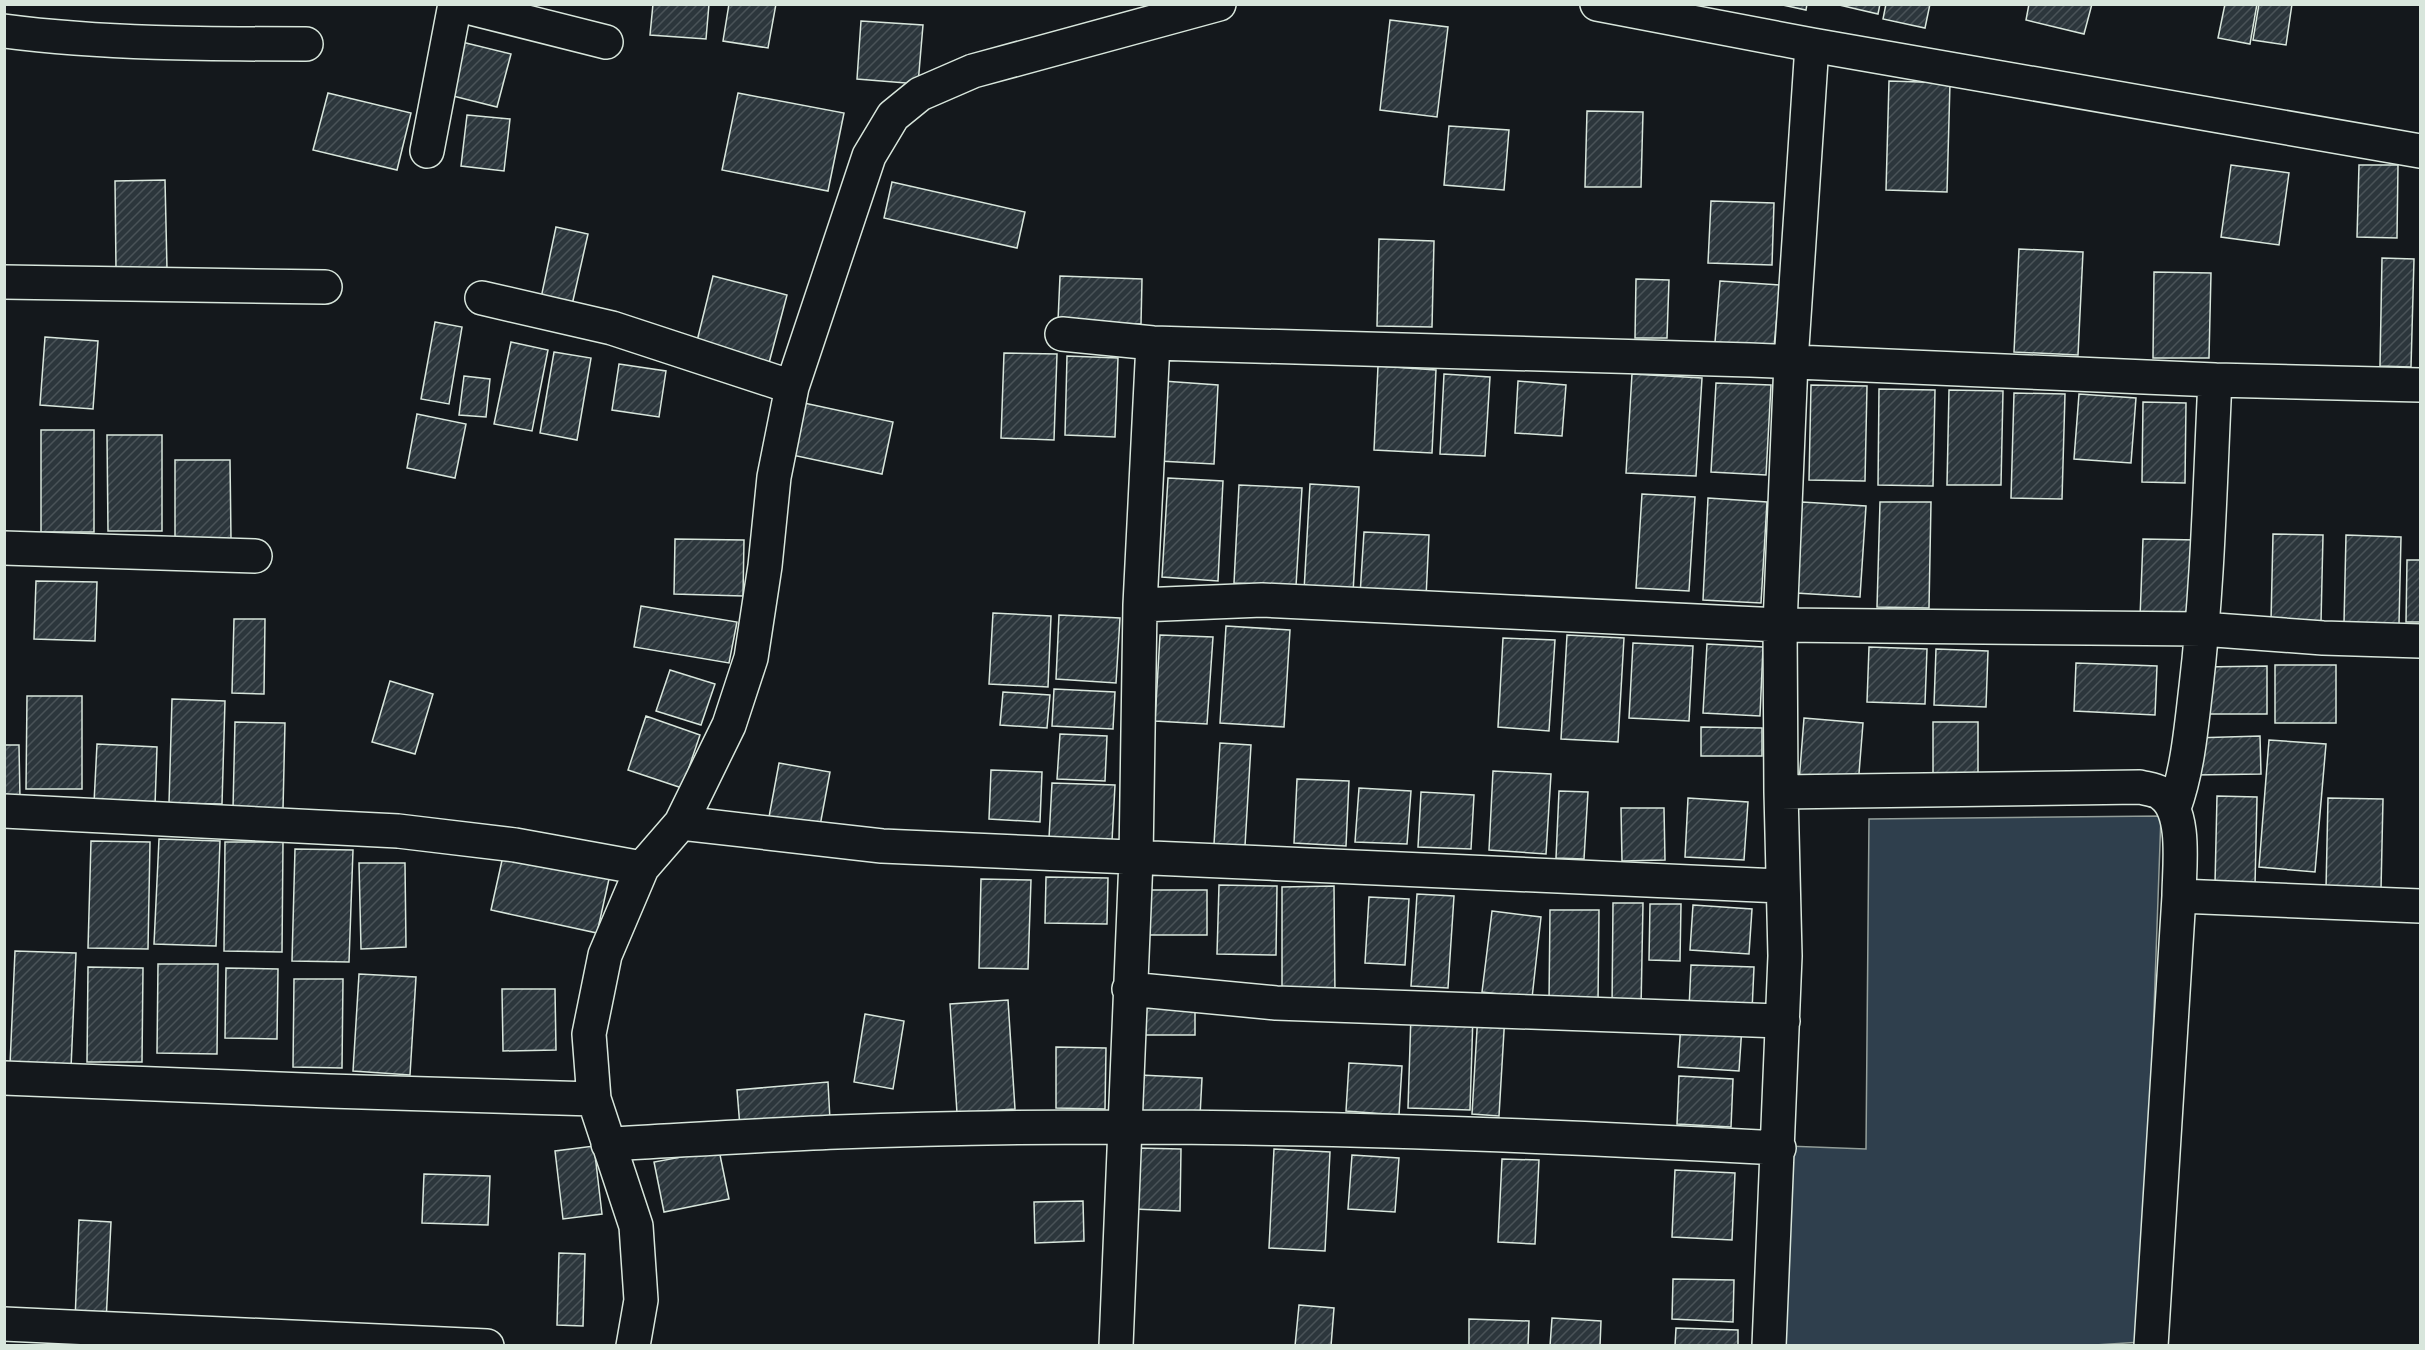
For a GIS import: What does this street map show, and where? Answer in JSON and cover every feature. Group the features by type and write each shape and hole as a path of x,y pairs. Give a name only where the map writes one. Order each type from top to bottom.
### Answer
{"street":[{"path":"427,151 455,4 606,42"},
{"path":"633,1346 641,1300 636,1226 594,1099 588,1034 605,955 642,868 681,823 729,725 752,658 765,566 774,477 792,387 869,156 893,116 920,94 974,71 1219,4"},
{"path":"1597,4 1812,45 2421,152"},
{"path":"4,32 184,44 306,44"},
{"path":"1769,1346 1779,1148 1785,956 1780,792 1780,625 1791,362 1812,45"},
{"path":"4,282 325,288"},
{"path":"482,298 612,328 792,387"},
{"path":"1062,334 1153,343 1791,362 2215,380 2421,385"},
{"path":"1116,1346 1136,859 1140,605 1153,343"},
{"path":"2174,808 2182,785 2189,742 2202,629 2215,380"},
{"path":"4,549 255,556"},
{"path":"1140,605 1262,600 1780,625 2202,629 2323,638 2421,641"},
{"path":"1780,792 2140,788 2163,794 2174,808 2180,832 2179,896 2151,1346"},
{"path":"4,811 398,831 515,845 642,868"},
{"path":"681,823 882,846 1782,886"},
{"path":"2179,896 2421,906"},
{"path":"1129,989 1276,1003 1783,1021"},
{"path":"4,1078 594,1099"},
{"path":"608,1144 838,1132 1124,1128 1515,1134 1779,1148"},
{"path":"4,1324 487,1346"}],"water":[{"path":"2161,816 2142,1342 2079,1346 1777,1346 1787,1146 1866,1149 1869,819"}],"building":[{"path":"653,4 709,4 706,39 650,35"},
{"path":"729,4 776,4 768,48 723,41"},
{"path":"1778,4 1807,4 1806,10"},
{"path":"1835,4 1880,4 1878,14"},
{"path":"1886,4 1930,4 1925,28 1883,19"},
{"path":"2029,4 2092,4 2084,34 2026,20"},
{"path":"2225,4 2257,4 2250,44 2218,38"},
{"path":"2259,4 2292,4 2286,45 2253,40"},
{"path":"1390,20 1448,27 1437,117 1380,110"},
{"path":"861,21 923,25 918,84 857,79"},
{"path":"462,42 511,54 497,107 449,95"},
{"path":"1889,81 1950,83 1947,192 1886,190"},
{"path":"328,93 411,113 397,170 313,150"},
{"path":"738,93 844,113 828,191 722,170"},
{"path":"1587,111 1643,112 1641,187 1585,187"},
{"path":"467,115 510,119 504,171 461,166"},
{"path":"1449,126 1509,130 1504,190 1444,185"},
{"path":"2231,165 2289,173 2279,245 2221,237"},
{"path":"2359,165 2398,165 2397,238 2357,237"},
{"path":"165,180 167,269 116,269 115,181"},
{"path":"892,182 1025,212 1017,248 884,218"},
{"path":"1711,201 1774,203 1772,265 1708,263"},
{"path":"556,227 588,234 572,305 541,298"},
{"path":"1379,239 1434,241 1432,327 1377,326"},
{"path":"2019,249 2083,252 2078,355 2014,352"},
{"path":"2382,258 2414,259 2411,367 2380,366"},
{"path":"2154,272 2211,273 2209,358 2153,358"},
{"path":"713,276 787,295 769,363 696,345"},
{"path":"1060,276 1142,279 1141,324 1058,321"},
{"path":"1636,279 1669,280 1667,338 1635,338"},
{"path":"1720,281 1780,285 1774,347 1715,342"},
{"path":"435,322 462,327 449,404 421,399"},
{"path":"45,337 98,341 93,409 40,405"},
{"path":"511,342 548,350 532,431 494,424"},
{"path":"554,352 591,358 577,440 540,433"},
{"path":"1004,353 1057,354 1054,440 1001,438"},
{"path":"1067,356 1118,358 1115,437 1065,435"},
{"path":"619,364 666,371 659,417 612,410"},
{"path":"1378,366 1436,370 1432,453 1374,450"},
{"path":"1444,374 1490,377 1485,456 1440,454"},
{"path":"1632,374 1702,378 1696,476 1626,473"},
{"path":"464,376 490,379 486,417 459,415"},
{"path":"1163,381 1218,385 1214,464 1159,461"},
{"path":"1518,381 1566,385 1562,436 1515,433"},
{"path":"1716,383 1771,385 1766,475 1711,472"},
{"path":"1811,385 1867,386 1865,481 1809,480"},
{"path":"1879,389 1935,390 1933,486 1878,485"},
{"path":"1949,390 2003,391 2001,485 1947,485"},
{"path":"2014,393 2065,394 2062,499 2011,498"},
{"path":"2079,394 2136,398 2131,463 2074,459"},
{"path":"2143,402 2186,403 2185,483 2142,482"},
{"path":"804,403 893,422 882,474 792,455"},
{"path":"417,414 466,424 455,478 407,468"},
{"path":"41,430 94,430 94,532 41,532"},
{"path":"107,435 162,435 162,531 108,531"},
{"path":"175,460 230,460 231,539 175,540"},
{"path":"1168,478 1223,481 1218,581 1162,577"},
{"path":"1310,484 1359,487 1353,593 1304,591"},
{"path":"1239,485 1302,488 1296,586 1234,583"},
{"path":"1642,494 1695,497 1689,591 1636,588"},
{"path":"1708,498 1767,502 1761,603 1703,600"},
{"path":"1802,502 1866,506 1860,597 1796,593"},
{"path":"1880,502 1931,502 1929,608 1877,607"},
{"path":"1364,532 1429,535 1426,598 1360,595"},
{"path":"2273,534 2323,535 2321,622 2271,621"},
{"path":"2346,535 2401,537 2399,624 2344,623"},
{"path":"675,539 744,540 743,596 674,594"},
{"path":"2143,539 2198,540 2196,619 2140,618"},
{"path":"2407,560 2420,560 2420,622 2406,622"},
{"path":"36,581 97,582 95,641 34,639"},
{"path":"641,606 737,622 729,663 634,647"},
{"path":"993,613 1051,616 1048,687 989,684"},
{"path":"1059,615 1120,618 1116,683 1056,679"},
{"path":"234,619 265,619 264,694 232,693"},
{"path":"1226,626 1290,630 1284,727 1220,723"},
{"path":"1160,635 1213,637 1207,724 1155,721"},
{"path":"1567,635 1624,638 1618,742 1561,739"},
{"path":"1503,638 1555,640 1549,731 1498,727"},
{"path":"1633,643 1693,646 1689,721 1629,718"},
{"path":"1707,644 1763,647 1760,716 1703,713"},
{"path":"1869,647 1927,649 1925,704 1867,702"},
{"path":"1936,649 1988,651 1986,707 1934,705"},
{"path":"2076,663 2157,666 2155,715 2074,711"},
{"path":"2275,665 2336,665 2336,723 2275,723"},
{"path":"2267,666 2267,714 2201,714 2201,667"},
{"path":"670,670 715,684 701,725 656,711"},
{"path":"390,681 433,694 415,754 372,742"},
{"path":"1054,689 1115,692 1113,729 1052,726"},
{"path":"1003,692 1050,695 1047,728 1000,725"},
{"path":"27,696 82,696 82,789 26,789"},
{"path":"172,699 225,701 222,804 169,803"},
{"path":"646,716 700,735 682,788 628,770"},
{"path":"1804,718 1863,723 1858,786 1799,782"},
{"path":"235,722 285,723 283,809 233,809"},
{"path":"1933,722 1978,722 1978,785 1933,785"},
{"path":"1701,727 1762,728 1762,756 1701,756"},
{"path":"1060,734 1107,736 1105,781 1057,779"},
{"path":"2260,736 2261,774 2194,775 2193,738"},
{"path":"2269,740 2326,744 2315,872 2259,867"},
{"path":"1220,743 1251,745 1245,846 1214,844"},
{"path":"97,744 157,747 155,806 94,803"},
{"path":"4,745 19,745 20,799 4,799"},
{"path":"779,763 830,772 820,826 769,817"},
{"path":"991,770 1042,772 1040,822 989,819"},
{"path":"1493,771 1551,774 1546,854 1489,850"},
{"path":"1297,779 1349,781 1346,846 1294,843"},
{"path":"1052,783 1115,785 1112,841 1049,838"},
{"path":"1359,788 1411,791 1407,844 1355,842"},
{"path":"1559,791 1588,792 1584,859 1556,858"},
{"path":"1421,792 1474,795 1471,849 1418,847"},
{"path":"2217,796 2257,797 2255,886 2215,884"},
{"path":"1688,798 1748,802 1744,860 1685,857"},
{"path":"2328,798 2383,799 2381,890 2326,889"},
{"path":"1621,808 1664,808 1665,860 1622,861"},
{"path":"159,839 220,841 216,946 154,944"},
{"path":"91,841 150,842 148,949 88,948"},
{"path":"225,842 283,842 282,952 224,951"},
{"path":"295,849 353,850 349,962 292,961"},
{"path":"503,856 609,879 597,933 491,910"},
{"path":"359,863 405,863 406,947 361,949"},
{"path":"1046,877 1108,878 1107,924 1045,923"},
{"path":"981,879 1031,880 1028,969 979,968"},
{"path":"1219,885 1277,886 1276,955 1217,954"},
{"path":"1334,886 1335,997 1282,997 1282,887"},
{"path":"1142,890 1207,890 1207,935 1142,935"},
{"path":"1417,894 1454,896 1448,988 1411,986"},
{"path":"1369,897 1409,899 1405,965 1365,963"},
{"path":"1613,903 1643,903 1641,1008 1612,1008"},
{"path":"1650,904 1681,904 1680,961 1649,960"},
{"path":"1693,905 1752,909 1749,954 1690,950"},
{"path":"1550,910 1599,910 1598,1004 1549,1003"},
{"path":"1492,911 1541,917 1532,998 1482,992"},
{"path":"15,951 76,953 71,1068 10,1065"},
{"path":"158,964 218,964 217,1054 157,1053"},
{"path":"1691,965 1754,967 1752,1011 1689,1009"},
{"path":"88,967 143,968 142,1062 87,1062"},
{"path":"226,968 278,969 277,1039 225,1038"},
{"path":"359,974 416,977 410,1075 353,1071"},
{"path":"294,979 343,979 342,1068 293,1067"},
{"path":"502,989 555,989 556,1050 503,1051"},
{"path":"1141,999 1195,1000 1195,1035 1142,1035"},
{"path":"1008,1000 1015,1109 957,1113 950,1004"},
{"path":"1478,1013 1505,1014 1499,1116 1472,1114"},
{"path":"865,1014 904,1021 893,1089 854,1082"},
{"path":"1411,1014 1473,1015 1470,1110 1408,1108"},
{"path":"1681,1023 1742,1026 1739,1071 1678,1067"},
{"path":"1056,1047 1106,1048 1105,1109 1056,1108"},
{"path":"1349,1063 1402,1066 1399,1115 1346,1111"},
{"path":"1140,1075 1202,1078 1200,1116 1138,1114"},
{"path":"1679,1076 1733,1079 1731,1127 1677,1124"},
{"path":"828,1082 830,1120 740,1127 737,1090"},
{"path":"594,1146 602,1214 563,1219 555,1151"},
{"path":"1136,1148 1181,1149 1180,1211 1134,1209"},
{"path":"1274,1149 1330,1152 1325,1251 1269,1248"},
{"path":"719,1150 729,1199 664,1212 654,1162"},
{"path":"1352,1155 1399,1158 1395,1212 1348,1209"},
{"path":"1502,1159 1539,1160 1535,1244 1498,1242"},
{"path":"1675,1170 1735,1173 1732,1240 1672,1237"},
{"path":"424,1174 490,1176 488,1225 422,1223"},
{"path":"1083,1201 1084,1241 1035,1243 1034,1202"},
{"path":"79,1220 111,1222 106,1322 75,1321"},
{"path":"559,1253 585,1254 583,1326 557,1325"},
{"path":"1673,1279 1734,1280 1733,1322 1672,1319"},
{"path":"1299,1305 1334,1308 1331,1346 1295,1346"},
{"path":"1552,1318 1601,1321 1600,1346 1550,1346"},
{"path":"1469,1319 1529,1321 1528,1346 1469,1346"},
{"path":"1676,1328 1738,1330 1738,1346 1675,1346"}]}
